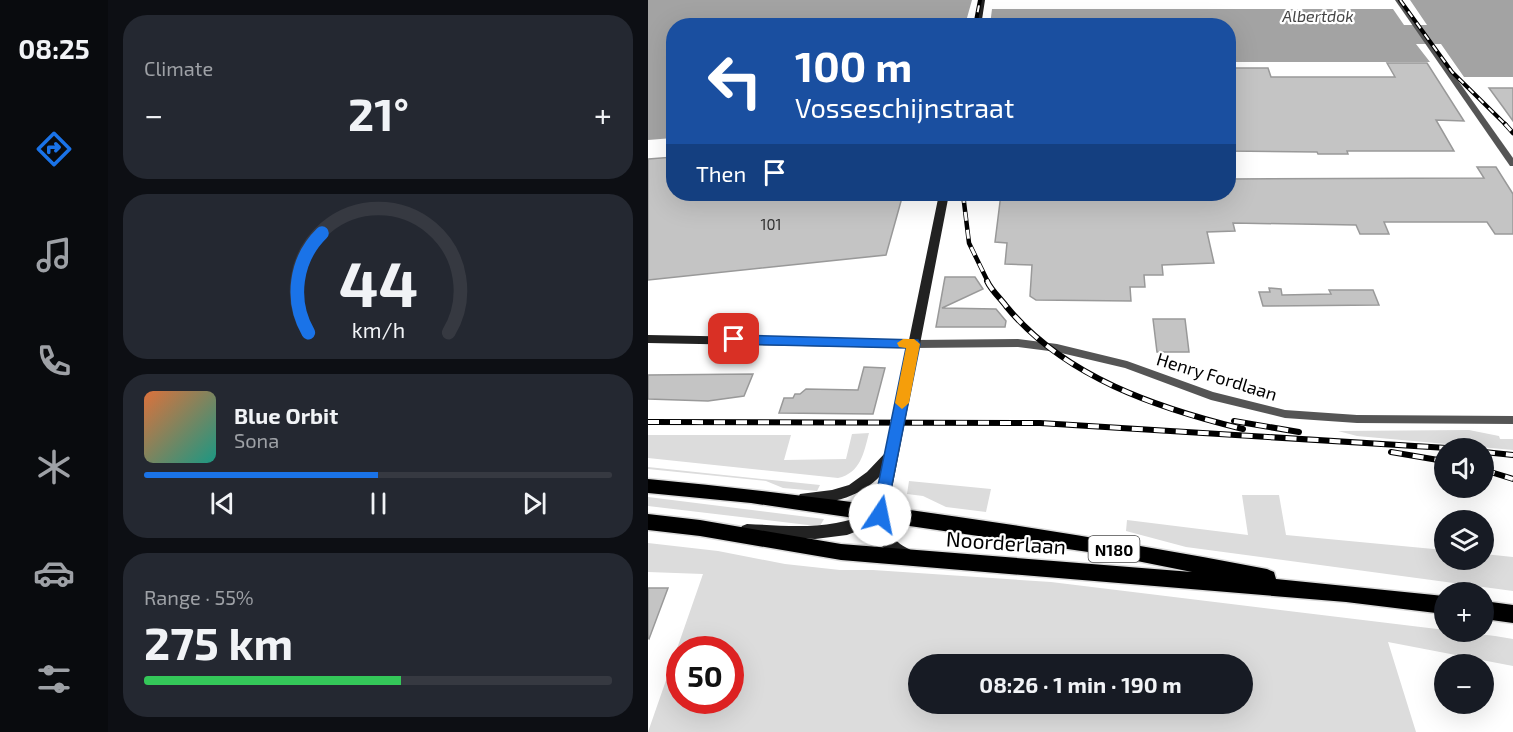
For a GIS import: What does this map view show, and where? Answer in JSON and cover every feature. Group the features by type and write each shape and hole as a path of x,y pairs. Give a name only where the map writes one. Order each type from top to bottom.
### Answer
{"main road":[{"path":"978,18 982,0"},
{"path":"914,559 888,543 880,532 880,515 943,201"},
{"path":"648,339 914,344"},
{"path":"751,496 816,498 849,492 870,479 892,453"},
{"name":"Noorderlaan","path":"648,486 751,496 1102,546 1346,593"},
{"name":"Noorderlaan","path":"700,528 824,534 860,526 880,515"},
{"name":"Noorderlaan","path":"648,522 700,528 807,547 914,559 1346,593 1434,604"},
{"path":"1494,611 1513,614"}],"street":[{"path":"1398,0 1513,164"},
{"name":"Henry Fordlaan","path":"914,344 1018,343 1064,350 1127,364 1211,396 1286,414 1357,419 1513,420"}],"shaded area":[{"path":"1469,430 1499,436 1500,439 1513,439 1513,450 1494,448 1494,438 1434,438 1434,443 1357,436 1338,431"},
{"path":"869,433 857,467 852,472 838,478 648,458 648,435 791,435 784,460 846,459 852,434"},
{"path":"648,467 820,485 817,491 783,488 766,481 648,469"},
{"path":"909,481 991,489 986,512 946,507 923,496 907,494"},
{"path":"1242,495 1279,495 1286,535 1434,549 1434,570 1494,570 1494,555 1513,557 1513,591 1494,588 1494,582 1446,582 1186,547 1126,531 1127,520 1248,535"},
{"path":"648,497 824,519 820,526 816,526 648,506"},
{"path":"648,543 718,551 785,564 840,570 873,570 1051,582 1434,629 1434,642 1494,642 1495,636 1513,639 1513,666 1494,662 1494,654 1450,654 1388,642 1416,732 648,732 666,680 666,714 744,714 744,636 681,636 703,574 648,572"}],"water":[{"path":"648,0 972,0 967,18 666,18 666,139 648,140"},
{"name":"Albertdok","path":"1410,0 1513,0 1513,77 1464,77 1441,44 1416,44 1430,62 1236,62 1236,18 991,18 992,9 1393,9 1404,25 1427,25"}],"building":[{"path":"1387,63 1427,63 1464,121 1436,120 1454,151 1347,151 1348,154 1236,151 1236,68 1268,68 1271,77 1395,77"},
{"path":"1489,88 1513,88 1513,121 1503,107"},
{"path":"666,158 666,201 901,201 886,255 648,280 648,159"},
{"path":"1477,167 1496,167 1513,194 1513,234 1495,234 1487,222 1384,222 1389,234 1360,234 1356,225 1233,223 1235,231 1207,232 1214,263 1162,265 1163,275 1144,275 1145,287 1130,287 1131,301 1036,300 1030,296 1032,265 1005,264 1007,243 995,242 1000,201 1236,201 1236,179 1484,178"},
{"path":"945,277 975,277 983,289 942,308 996,309 1006,321 1005,327 936,327"},
{"path":"1269,288 1281,289 1282,295 1331,294 1329,290 1373,290 1379,305 1263,306 1259,292 1270,292"},
{"path":"1153,319 1185,319 1189,352 1157,352"},
{"path":"864,367 885,368 873,414 779,413 784,398 793,398 795,394 800,394 806,389 858,390"},
{"path":"753,374 744,396 708,401 648,399 648,375"},
{"path":"648,588 668,588 649,639 648,638"}],"railway":[{"path":"977,18 980,0"},
{"path":"1400,0 1452,72 1505,124"},
{"path":"1505,124 1513,133"},
{"path":"964,201 969,243 988,282"},
{"path":"987,281 993,291 1029,331 1084,371 1146,400 1243,429"},
{"path":"1234,421 1299,432"},
{"path":"648,422 1040,423 1434,447"},
{"path":"1391,452 1434,459"},
{"path":"1494,453 1513,455"},
{"path":"1494,473 1513,479"}],"slow traffic":[{"path":"902,403 914,344 903,343"}],"route":[{"path":"734,339 914,344 880,515"}]}
